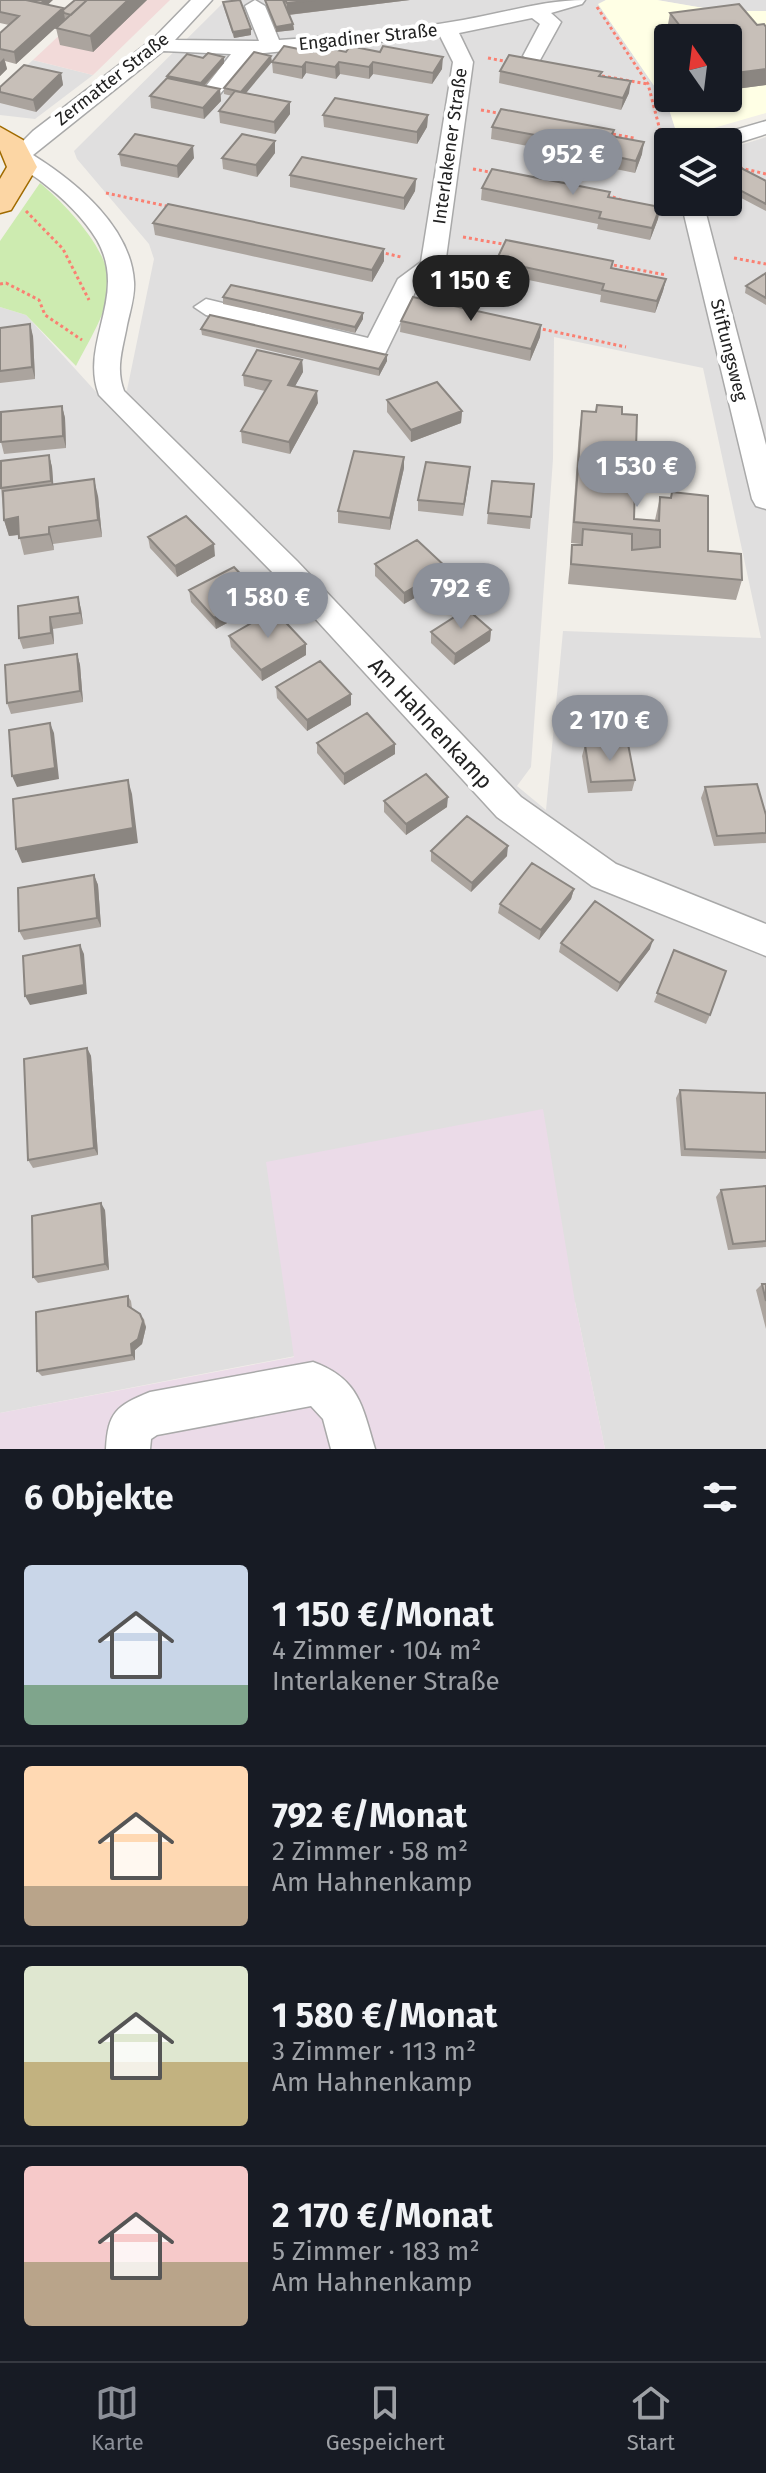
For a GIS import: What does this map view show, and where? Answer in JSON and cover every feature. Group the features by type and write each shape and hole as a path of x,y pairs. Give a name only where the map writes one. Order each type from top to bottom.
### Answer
{"main road":[{"path":"3,201 22,167 6,150"}],"street":[{"name":"Zermatter Straße","path":"6,150 41,134 159,44 202,0"},
{"name":"Engadiner Straße","path":"159,44 190,49 247,48 447,29 502,22 575,0"},
{"path":"255,6 271,46"},
{"path":"533,56 551,22 537,12"},
{"name":"Interlakener Straße","path":"433,265 463,62 447,29"},
{"path":"213,90 247,48"},
{"path":"742,135 766,127"},
{"name":"Am Hahnenkamp","path":"6,150 50,174 77,198 108,242 118,263 122,282 103,374 112,395 287,569 509,807 604,875 766,940"},
{"name":"Stiftungsweg","path":"695,216 766,499"},
{"path":"206,307 376,348 407,284 433,265"},
{"path":"128,1449 129,1427 150,1414 313,1384 329,1390 338,1402 353,1449"}],"path":[{"path":"592,0 648,84 659,128"},
{"path":"457,106 517,117"},
{"path":"604,133 634,138"},
{"path":"448,164 496,173"},
{"path":"742,168 766,174"},
{"path":"77,198 102,192 179,208"},
{"path":"602,194 636,204"},
{"path":"3,201 23,208 63,249 112,342"},
{"path":"438,232 516,246"},
{"path":"378,252 433,265"},
{"path":"606,264 666,275"},
{"path":"0,284 6,283 39,300 45,315 81,339 112,342"},
{"path":"523,325 626,347"}],"shaded area":[{"path":"97,0 170,0 93,75 33,60"},
{"path":"226,0 606,0 599,5 654,86 654,112 670,112 675,128 654,128 654,216 742,216 742,145 766,137 766,1449 605,1449 575,1302 0,1413 0,307 26,315 108,405 127,390 154,259 149,244 77,159 74,151","holes":["554,337 703,368 761,638 563,631 546,810 517,786 531,767 553,459"]},
{"path":"606,0 657,0 721,11 766,11 766,113 714,128 675,128 670,112 742,112 742,24 654,24 654,86 598,4"},
{"path":"657,0 766,0 766,11 721,11"},
{"path":"33,60 93,75 35,119 0,115 0,89"},
{"path":"543,1109 575,1302 605,1449 0,1449 0,1413 294,1357 266,1162"}],"green space":[{"path":"40,183 84,229 107,271 109,285 105,306 76,366 26,315 0,307 0,241"}],"building":[{"path":"0,0 26,0 63,8 14,52 0,49 0,33 19,16 0,12"},
{"path":"75,0 87,0 71,15 64,13 63,10"},
{"path":"87,0 128,0 90,36 56,28"},
{"path":"240,0 251,29 233,32 223,2"},
{"path":"265,0 283,0 293,24 276,27"},
{"path":"285,0 315,0 287,3"},
{"path":"739,4 757,25 764,24 766,27 766,69 742,72 742,24 678,24 670,13"},
{"path":"284,46 313,52 317,46 346,52 350,46 380,52 383,46 443,57 433,73 373,62 369,67 339,62 335,67 306,62 302,67 272,62"},
{"path":"254,52 271,56 241,92 224,88"},
{"path":"208,53 224,57 201,83 167,76 187,54 203,58"},
{"path":"509,55 602,72 599,76 631,81 623,98 500,71"},
{"path":"24,65 61,73 33,100 0,92 0,87"},
{"path":"167,78 220,89 203,108 150,96"},
{"path":"235,91 290,102 274,122 219,111"},
{"path":"335,98 428,115 417,132 323,115"},
{"path":"501,109 614,130 611,136 644,142 636,161 603,154 606,148 492,127"},
{"path":"135,134 193,146 177,166 119,154"},
{"path":"242,134 275,141 256,165 222,158"},
{"path":"302,157 416,179 404,198 290,175"},
{"path":"492,169 610,192 608,197 654,206 654,216 657,216 652,228 599,218 601,212 482,188"},
{"path":"742,169 766,181 766,204 742,191"},
{"path":"168,204 384,249 372,270 153,223"},
{"path":"506,240 613,261 611,268 666,279 657,301 602,290 604,284 496,261"},
{"path":"766,273 766,298 746,286"},
{"path":"231,285 363,313 355,327 223,297"},
{"path":"413,297 541,325 531,349 401,321"},
{"path":"210,315 387,355 379,369 201,329"},
{"path":"30,324 32,367 0,371 0,328"},
{"path":"257,350 302,360 288,385 317,391 289,442 241,431 271,381 243,375"},
{"path":"437,382 462,411 411,430 387,400"},
{"path":"597,405 622,407 622,414 637,415 634,519 659,521 660,497 671,498 672,492 708,496 708,551 741,554 742,580 571,564 572,545 582,545 583,529 632,534 632,550 660,547 660,530 574,522 582,411 596,412"},
{"path":"62,406 63,436 1,442 1,412"},
{"path":"354,451 404,457 390,518 338,511"},
{"path":"49,455 51,481 1,488 1,461"},
{"path":"426,462 470,467 464,504 418,500"},
{"path":"94,479 98,520 49,527 49,534 19,538 18,517 4,520 3,491"},
{"path":"492,481 534,484 531,517 488,513"},
{"path":"186,516 214,544 175,566 148,537"},
{"path":"417,540 447,568 404,593 375,564"},
{"path":"234,567 259,594 214,618 189,590"},
{"path":"78,597 80,613 50,617 51,633 19,638 18,606"},
{"path":"467,609 491,630 455,654 431,632"},
{"path":"274,610 306,644 261,670 229,636"},
{"path":"77,654 80,691 7,703 5,665"},
{"path":"320,661 351,694 307,720 276,687"},
{"path":"367,713 395,744 344,774 317,743"},
{"path":"50,723 55,768 12,776 9,730"},
{"path":"628,744 635,780 591,782 585,745"},
{"path":"426,774 448,797 406,824 384,801"},
{"path":"128,780 133,828 16,849 13,799"},
{"path":"757,784 766,815 766,833 717,836 705,787"},
{"path":"467,816 508,846 472,883 431,851"},
{"path":"532,863 574,889 541,930 500,904"},
{"path":"94,875 97,918 19,931 18,888"},
{"path":"595,901 653,940 620,983 561,943"},
{"path":"80,945 84,985 25,996 23,956"},
{"path":"674,950 726,971 710,1015 657,993"},
{"path":"87,1048 94,1148 28,1160 24,1059"},
{"path":"680,1090 766,1093 766,1152 685,1149"},
{"path":"766,1186 766,1241 733,1244 721,1190"},
{"path":"101,1203 105,1264 33,1277 32,1216"},
{"path":"128,1296 128,1306 140,1314 143,1321 138,1339 131,1344 132,1355 37,1371 36,1312"}]}
